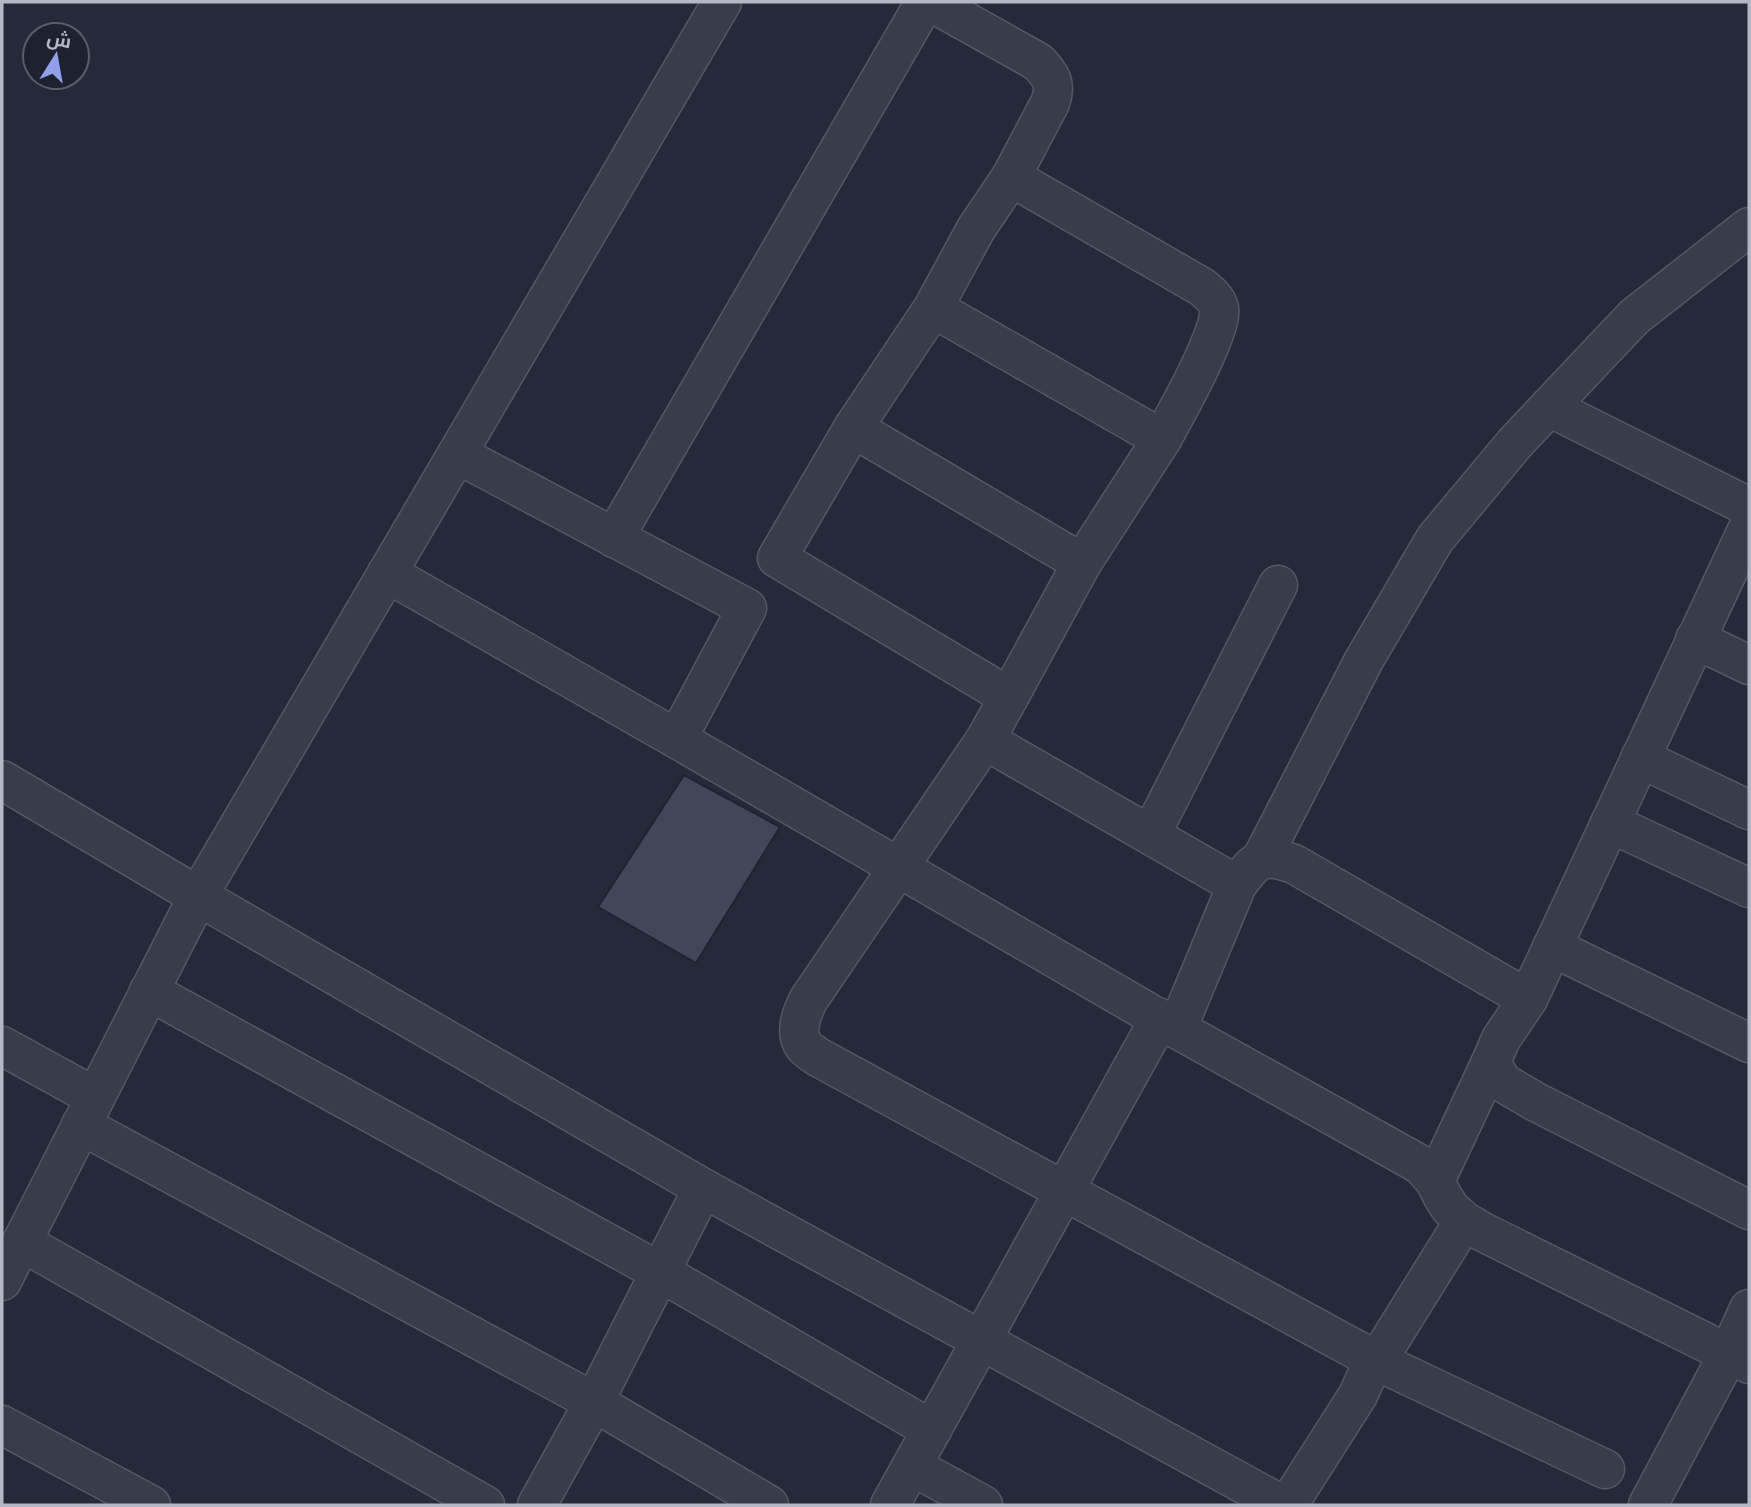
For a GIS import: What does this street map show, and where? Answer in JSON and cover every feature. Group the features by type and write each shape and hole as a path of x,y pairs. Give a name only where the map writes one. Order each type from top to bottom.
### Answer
{"street":[{"path":"2,1281 198,896 722,2"},
{"path":"614,538 928,2 1038,62 1049,75 1054,92 1011,177 976,229 933,308 853,428 747,608 677,739"},
{"path":"1011,177 1202,288 1217,302 1220,311 1216,331 1184,400 1162,439 1082,563 985,740 809,999 801,1014 800,1035 804,1046 818,1057 1377,1361 1605,1469"},
{"path":"890,1505 1065,1190 1169,1023 1364,660 1435,539 1516,443 1633,317 1749,227"},
{"path":"933,308 1162,439"},
{"path":"1549,407 1749,507"},
{"path":"853,428 1082,563"},
{"path":"457,454 747,608"},
{"path":"1436,1181 1502,1039 1528,999 1749,526"},
{"path":"777,558 1009,697"},
{"path":"387,573 1421,1165 1436,1181 1450,1208 1481,1231 1739,1358"},
{"path":"1151,834 1278,584"},
{"path":"1695,639 1749,665"},
{"path":"985,740 1151,834 1249,872 1280,859 1294,864 1528,999"},
{"path":"1640,758 1749,810"},
{"path":"2,780 703,1188 1282,1505"},
{"path":"1610,823 1749,888"},
{"path":"1552,947 1749,1044"},
{"path":"149,991 660,1272 932,1430"},
{"path":"2,1046 88,1111 769,1505"},
{"path":"1491,1062 1502,1082 1512,1089 1749,1210"},
{"path":"537,1505 594,1402 703,1188"},
{"path":"1289,1505 1464,1221"},
{"path":"22,1242 485,1505"},
{"path":"1648,1505 1739,1358 1749,1309"},
{"path":"2,1425 150,1505"},
{"path":"912,1466 983,1505"}],"building":[{"path":"684,775 780,827 696,963 598,907"}]}
